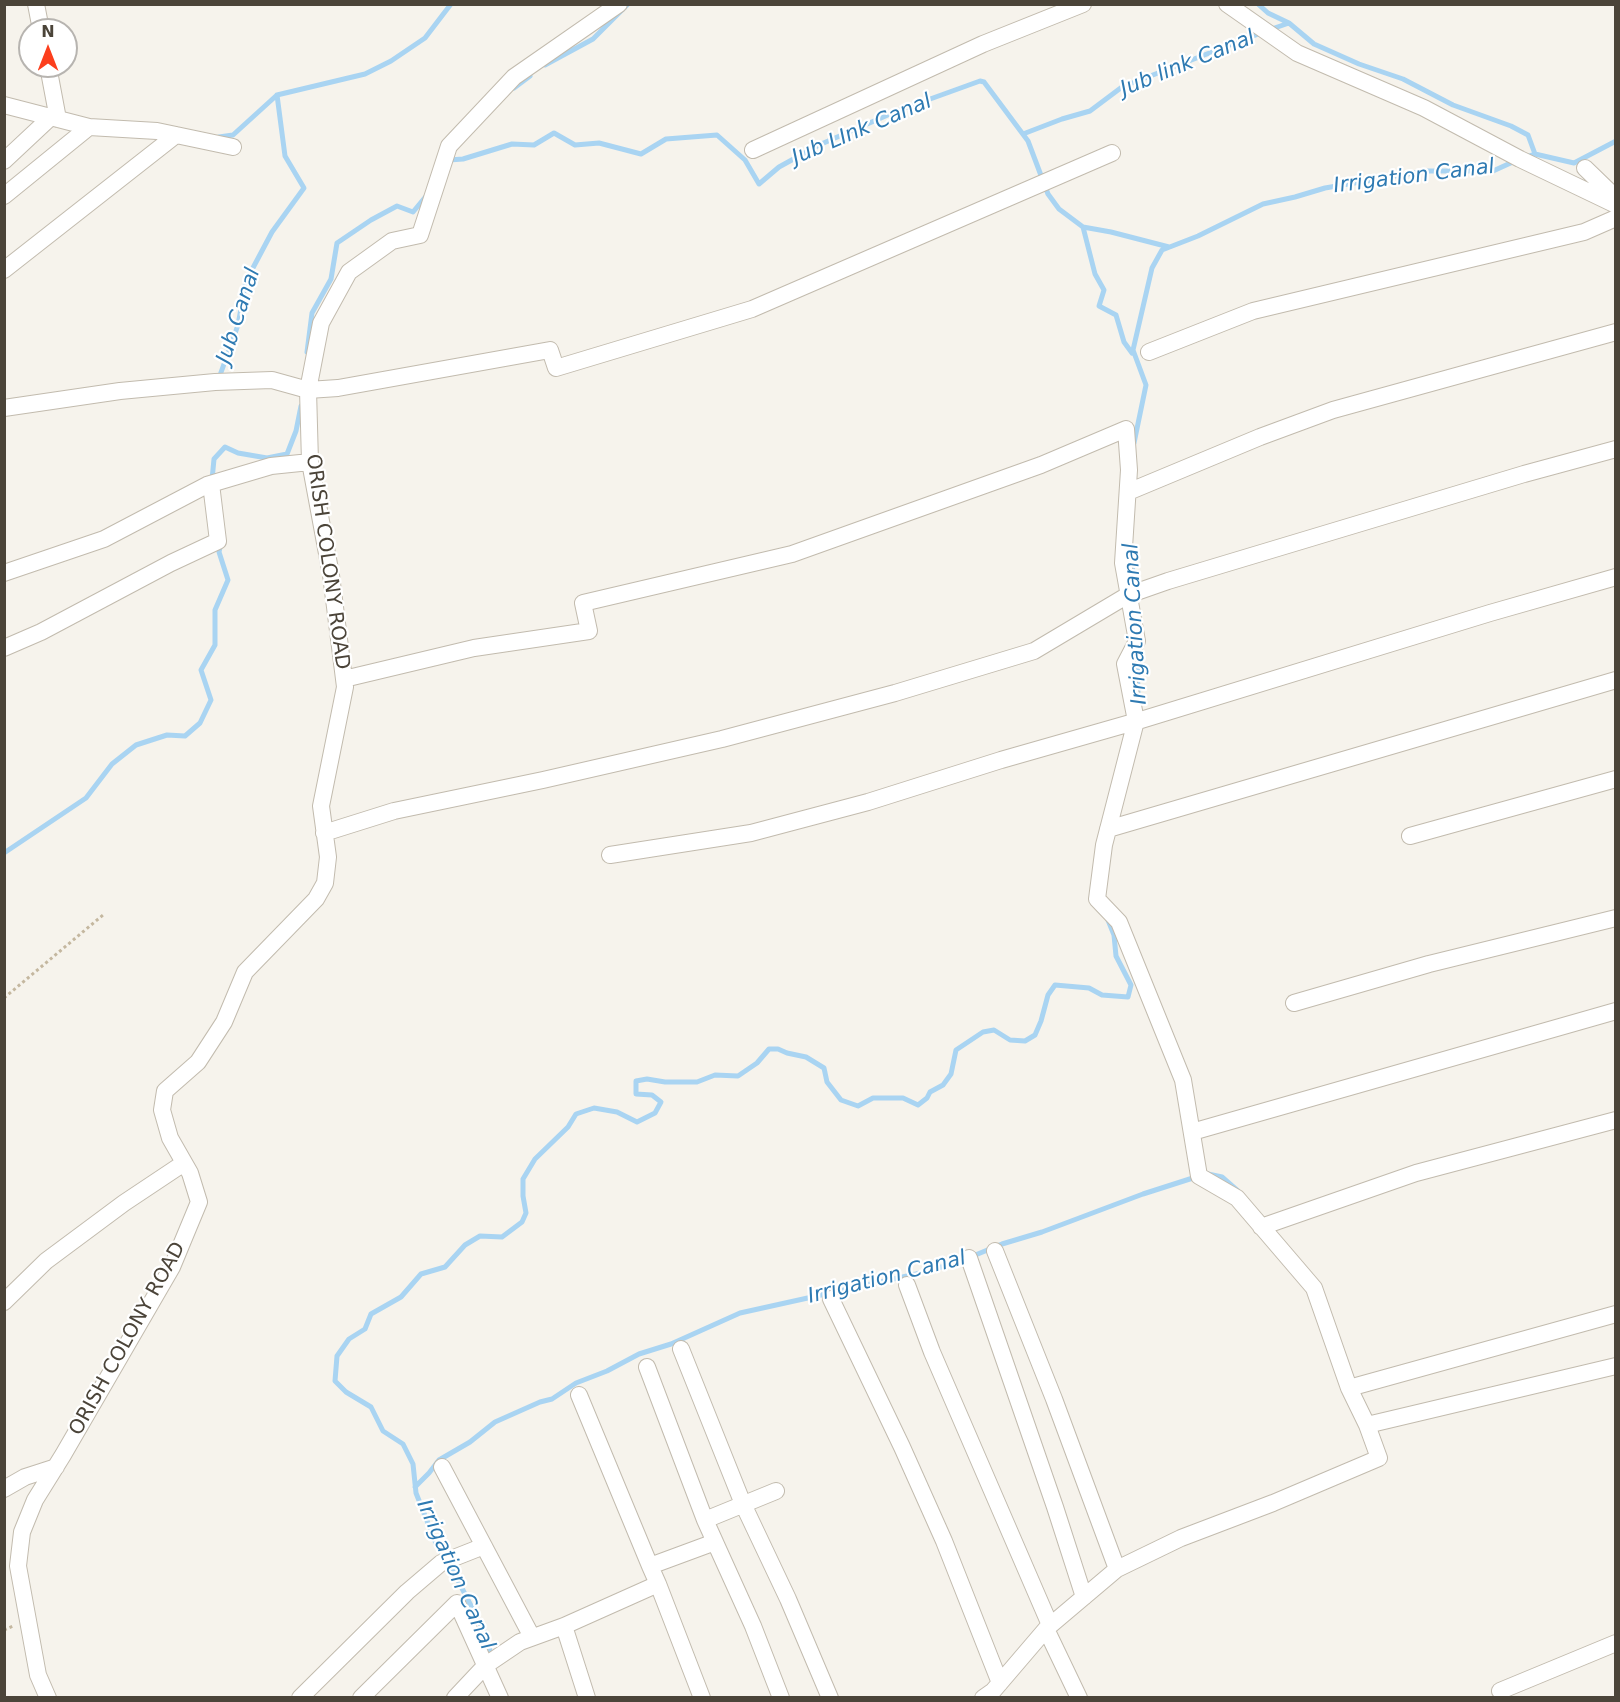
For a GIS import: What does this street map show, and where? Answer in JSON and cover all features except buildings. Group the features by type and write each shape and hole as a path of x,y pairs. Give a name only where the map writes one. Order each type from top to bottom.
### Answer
{"street":[{"name":"ORISH COLONY ROAD","path":"48,1698 38,1675 18,1566 22,1532 35,1500 172,1268 199,1202 190,1173 170,1138 162,1110 165,1091 198,1062 224,1022 245,972 316,899 325,883 328,856 321,806 345,687 331,575 310,462 308,390 321,323 349,272 392,241 420,235 449,146 514,77 619,4"},
{"path":"753,150 983,44 1083,4"},
{"path":"1227,4 1298,53 1424,108 1520,159 1616,205"},
{"path":"49,78 54,118"},
{"path":"5,106 89,128 157,131 233,147"},
{"path":"4,161 54,118"},
{"path":"4,196 89,128"},
{"path":"4,270 176,135"},
{"path":"4,408 215,382 272,380 308,390 338,388 550,350 556,368 752,309 1112,153"},
{"path":"1585,168 1616,198"},
{"path":"1149,352 1253,311 1584,232 1616,218"},
{"path":"1128,492 1260,437 1333,410 1616,332"},
{"path":"344,680 474,648 590,631 583,603 792,554 1041,465 1126,429 1129,470 1123,563 1137,641 1125,664 1136,721 1104,845 1097,899 1119,922 1183,1080 1199,1176 1237,1198 1314,1288 1349,1388 1367,1425 1379,1458 1273,1503 1181,1538 1117,1569 1048,1627 993,1692 983,1698"},
{"path":"324,833 394,811 543,780 711,741 917,687 1034,651 1128,595 1168,580 1524,474 1616,449"},
{"path":"4,573 104,539 211,484 271,466 310,462"},
{"path":"4,648 41,632 171,563 218,541 211,484"},
{"path":"610,855 751,833 868,802 1001,760 1616,577"},
{"path":"1108,830 1616,680"},
{"path":"1410,836 1616,779"},
{"path":"1294,1003 1429,964 1616,918"},
{"path":"1192,1132 1616,1011"},
{"path":"1261,1227 1416,1173 1616,1120"},
{"path":"4,1302 46,1261 124,1203 184,1163"},
{"path":"995,1251 1054,1399 1117,1569"},
{"path":"969,1258 1052,1496 1084,1597"},
{"path":"907,1286 932,1352 1079,1698"},
{"path":"831,1299 944,1541 1000,1683"},
{"path":"1349,1388 1616,1314"},
{"path":"681,1349 743,1504 788,1599 830,1698"},
{"path":"1367,1425 1616,1366"},
{"path":"647,1367 705,1520 753,1626 781,1698"},
{"path":"579,1395 658,1584 702,1698"},
{"path":"4,1489 25,1477 56,1467"},
{"path":"442,1467 532,1637"},
{"path":"705,1520 776,1491"},
{"path":"650,1566 715,1542 705,1520"},
{"path":"300,1698 406,1592 441,1563 484,1546"},
{"path":"455,1698 493,1660 520,1642 564,1626 658,1584"},
{"path":"360,1698 458,1603 493,1660 500,1698"},
{"path":"564,1626 587,1698"},
{"path":"1500,1691 1616,1644"}],"path":[{"path":"4,998 103,915"}],"waterway":[{"name":"Irrigation Canal","path":"219,137 233,135 277,95 365,74 391,61 425,38 451,4"},
{"name":"Jub LInk Canal","path":"545,65 593,39 628,4"},
{"name":"Irrigation Canal","path":"1258,4 1268,13 1289,23 1314,44 1359,64 1403,79 1453,105 1511,126 1528,135 1535,154 1526,157"},
{"name":"Jub link Canal","path":"1023,134 1090,111 1122,87 1289,23"},
{"name":"Jub LInk Canal","path":"514,88 530,76"},
{"name":"Jub LInk Canal","path":"449,160 463,159 512,144 534,145 554,133 575,145 599,143 641,154 666,139 717,135 745,160 759,184 779,167 819,145 897,111 980,81 984,82 1028,141 1048,194 1059,209 1083,227 1169,247"},
{"name":"Jub Canal","path":"218,378 238,325 246,281 272,232 304,188 285,156 277,95"},
{"name":"Jub Canal","path":"1535,154 1574,163 1616,141"},
{"name":"Irrigation Canal","path":"1134,443 1146,385 1133,350 1152,268 1162,250 1198,236 1263,204 1325,188 1425,171 1493,171 1515,161"},
{"name":"Jub LInk Canal","path":"307,352 312,313 331,279 337,243 397,206 413,212 427,195"},
{"name":"Jub LInk Canal","path":"1083,227 1095,274 1104,290 1099,306 1116,315 1124,342 1132,353"},
{"name":"Jub LInk Canal","path":"212,480 214,459 225,447 238,453 267,458 287,454 296,431 301,406"},
{"name":"Jub LInk Canal","path":"4,853 86,798 112,764 136,745 167,735 185,736 200,723 211,700 201,670 215,645 215,610 228,580 219,552 221,543"},
{"name":"Irrigation Canal","path":"1131,549 1133,575"},
{"name":"Irrigation Canal","path":"1137,653 1138,692"},
{"name":"Irrigation Canal","path":"492,1658 485,1633 450,1565 437,1546 416,1493 413,1464 403,1444 383,1431 371,1407 346,1392 335,1381 337,1356 349,1339 365,1329 371,1314 401,1297 421,1274 445,1267 465,1245 480,1236 502,1237 522,1222 526,1213 523,1179 535,1159 568,1127 576,1114 594,1108 617,1112 637,1122 655,1113 661,1102 652,1095 636,1094 636,1081 647,1079 665,1082 697,1082 715,1075 738,1076 757,1063 769,1049 778,1049 806,1057 824,1068 827,1082 841,1100 858,1106 873,1098 903,1098 918,1105 927,1098 930,1092 943,1085 951,1074 956,1050 983,1032 994,1030 1010,1040 1025,1041 1035,1035 1048,995 1055,985 1089,988 1102,995 1128,997 1131,985 1116,956 1114,935 1108,920"},
{"name":"Irrigation Canal","path":"1208,1174 1222,1177 1238,1191"},
{"name":"Irrigation Canal","path":"415,1487 439,1460 470,1442 495,1422 552,1399 576,1383 607,1371 639,1354 671,1344 740,1313 956,1263 1002,1244 1196,1177"}]}
